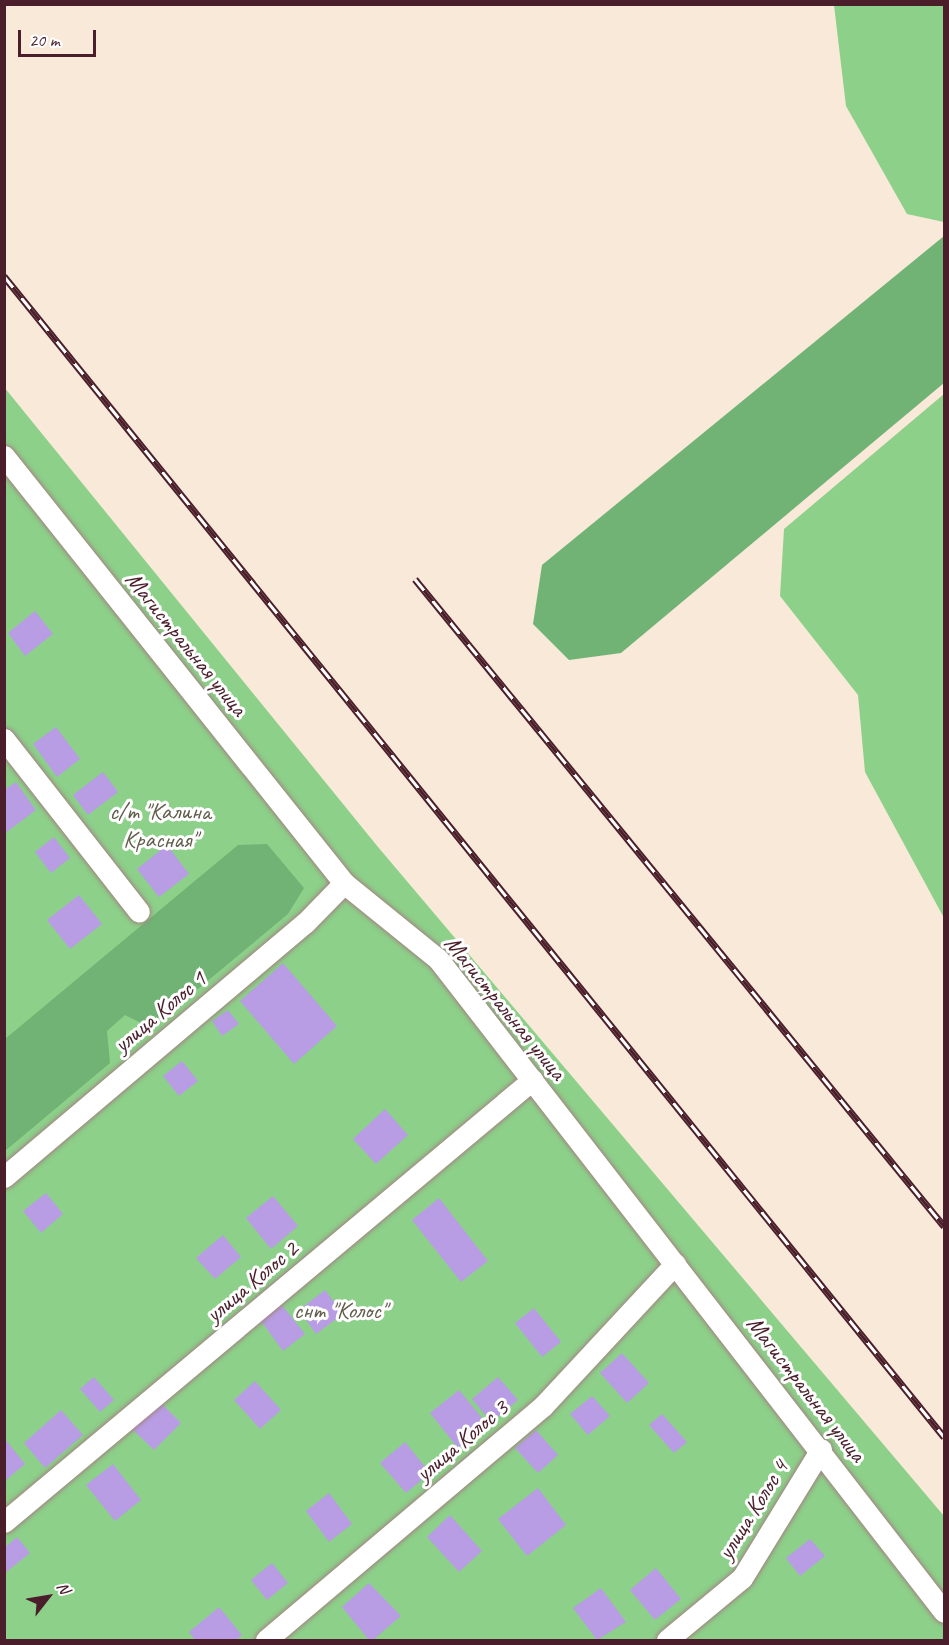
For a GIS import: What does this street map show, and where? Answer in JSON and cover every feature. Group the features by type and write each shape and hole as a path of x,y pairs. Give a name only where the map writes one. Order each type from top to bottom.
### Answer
{"street":[{"name":"Магистральная улица","path":"4,456 344,883 438,958 821,1449 945,1612"},
{"path":"4,739 139,912"},
{"name":"улица Колос 1","path":"4,1177 305,923 344,883"},
{"name":"улица Колос 2","path":"4,1522 532,1080"},
{"name":"улица Колос 3","path":"266,1641 543,1406 675,1264"},
{"name":"улица Колос 4","path":"667,1641 741,1578 821,1449"}],"green space":[{"path":"834,5 944,5 944,222 907,214 846,106"},
{"path":"944,236 944,383 621,653 569,660 533,624 542,565"},
{"name":"снт \"Колос\"","path":"4,387 378,847 944,1516 944,1640 5,1640"},
{"path":"944,394 944,918 865,772 858,695 780,596 784,529"},
{"path":"267,844 304,888 288,914 151,1028 125,1015 107,1031 110,1063 5,1151 5,1039 238,845"}],"building":[{"path":"35,611 53,634 25,656 8,633"},
{"path":"56,727 80,759 57,777 33,744"},
{"path":"103,772 118,792 88,815 73,795"},
{"path":"16,782 36,810 4,834 4,790"},
{"path":"54,837 70,858 51,873 35,852"},
{"path":"167,845 189,874 159,897 137,869"},
{"path":"79,895 102,924 70,949 47,920"},
{"path":"283,963 337,1026 294,1064 240,1001"},
{"path":"228,1010 239,1024 222,1036 212,1021"},
{"path":"182,1061 198,1081 179,1096 163,1076"},
{"path":"385,1109 408,1135 376,1164 353,1139"},
{"path":"46,1193 63,1214 41,1233 23,1211"},
{"path":"273,1196 298,1226 271,1249 246,1218"},
{"path":"439,1198 488,1261 461,1282 412,1220"},
{"path":"223,1235 241,1257 215,1279 196,1258"},
{"path":"325,1290 343,1314 316,1334 299,1310"},
{"path":"282,1305 305,1334 283,1351 261,1321"},
{"path":"534,1308 561,1342 542,1357 515,1323"},
{"path":"622,1353 649,1383 627,1403 600,1373"},
{"path":"94,1377 114,1400 100,1412 80,1389"},
{"path":"498,1377 518,1400 491,1422 472,1399"},
{"path":"255,1381 281,1410 260,1429 234,1400"},
{"path":"459,1390 487,1424 458,1448 430,1413"},
{"path":"592,1396 610,1416 588,1435 570,1414"},
{"path":"158,1400 181,1423 154,1450 131,1428"},
{"path":"61,1410 83,1435 45,1468 24,1443"},
{"path":"662,1414 687,1442 674,1453 649,1425"},
{"path":"536,1430 558,1455 538,1473 515,1448"},
{"path":"5,1439 25,1464 5,1481"},
{"path":"405,1442 430,1473 406,1493 380,1463"},
{"path":"113,1464 141,1500 115,1521 86,1485"},
{"path":"538,1488 566,1525 527,1556 498,1519"},
{"path":"329,1493 352,1524 329,1542 306,1511"},
{"path":"450,1515 482,1551 459,1572 427,1537"},
{"path":"17,1537 30,1553 4,1574 4,1548"},
{"path":"810,1539 825,1556 800,1576 786,1558"},
{"path":"272,1563 288,1583 267,1600 251,1580"},
{"path":"656,1568 681,1599 655,1620 630,1590"},
{"path":"369,1583 401,1616 373,1640 369,1640 342,1607"},
{"path":"601,1588 626,1622 597,1640 573,1608"},
{"path":"219,1607 242,1635 236,1640 195,1640 189,1632"}],"railway":[{"path":"4,276 944,1437"},
{"path":"415,579 944,1226"}],"park label":[{"name":"с/т \"Калина Красная\"","path":"160,826"}]}
